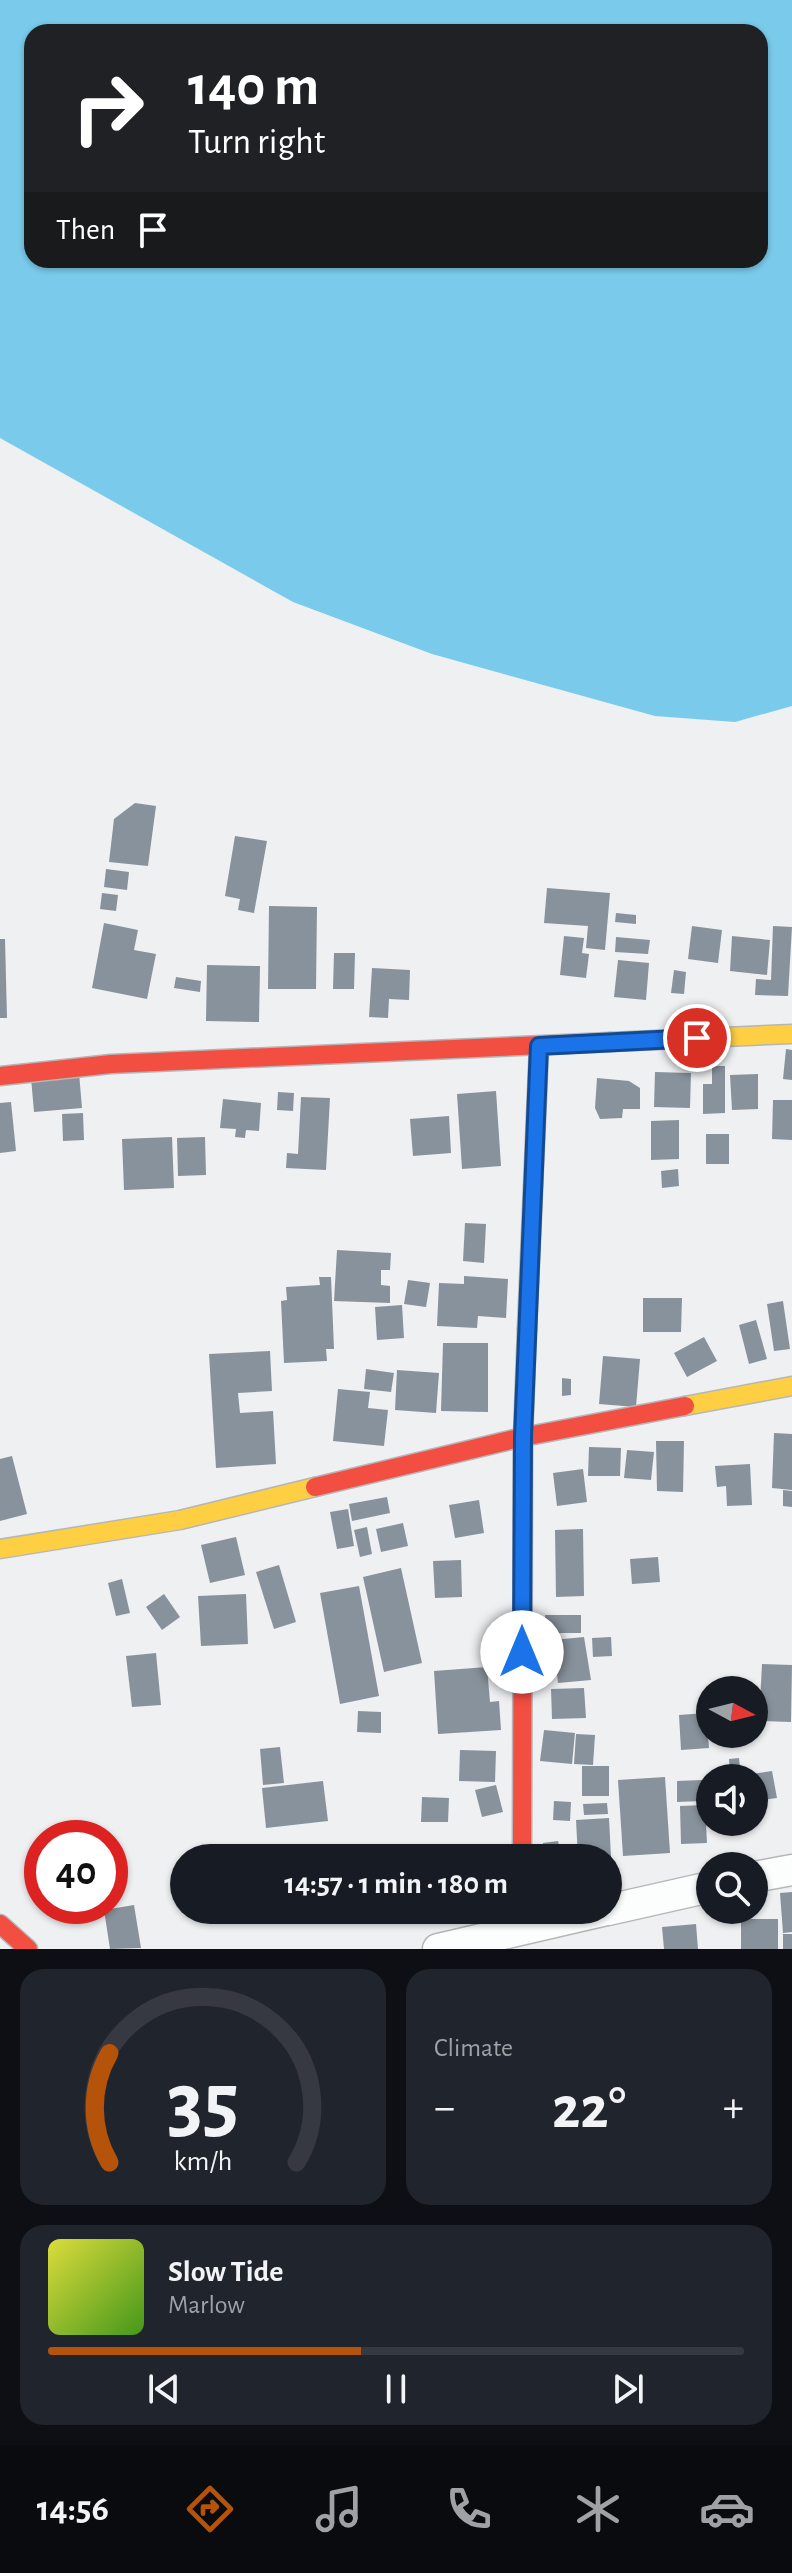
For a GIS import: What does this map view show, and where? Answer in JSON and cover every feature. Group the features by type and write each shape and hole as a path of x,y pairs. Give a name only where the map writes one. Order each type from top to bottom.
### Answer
{"street":[{"path":"0,1076 111,1064 792,1034"},
{"path":"522,1844 523,1437 539,1046"},
{"path":"0,1549 180,1520 523,1437 792,1386"},
{"path":"768,1874 792,1870"},
{"path":"622,1907 696,1890"},
{"path":"0,1924 28,1949"},
{"path":"438,1949 548,1924"}],"water":[{"path":"0,0 792,0 792,706 735,722 655,716 432,654 293,602 0,438"}],"building":[{"path":"135,803 156,806 148,866 109,862 114,819"},
{"path":"235,836 267,841 254,913 238,910 240,899 225,896"},
{"path":"106,869 129,872 127,890 104,887"},
{"path":"547,888 610,893 605,950 586,948 588,926 544,923"},
{"path":"102,893 118,895 116,911 100,909"},
{"path":"269,906 317,907 316,989 268,989"},
{"path":"616,913 636,915 636,924 615,922"},
{"path":"104,923 138,930 134,950 156,954 147,999 92,988"},
{"path":"692,926 722,930 718,963 688,959"},
{"path":"773,926 792,927 788,996 755,995 756,979 771,980"},
{"path":"564,936 584,938 582,953 589,954 586,978 560,975"},
{"path":"732,936 770,940 767,975 730,971"},
{"path":"616,937 650,940 648,954 615,952"},
{"path":"0,939 5,939 7,1018 0,1018"},
{"path":"334,953 355,953 354,989 333,989"},
{"path":"618,960 649,963 646,1000 614,997"},
{"path":"207,965 260,966 259,1022 206,1021"},
{"path":"372,968 410,970 409,1000 389,999 388,1018 369,1017"},
{"path":"674,970 686,972 684,994 671,993"},
{"path":"176,977 201,981 200,992 174,988"},
{"path":"786,1049 792,1050 792,1080 783,1079"},
{"path":"712,1066 725,1066 725,1113 703,1114 703,1084 712,1084"},
{"path":"655,1072 691,1073 690,1108 654,1107"},
{"path":"79,1073 82,1108 34,1112 31,1078"},
{"path":"758,1074 758,1109 732,1110 730,1075"},
{"path":"597,1078 629,1081 640,1088 640,1109 623,1109 622,1118 600,1119 595,1108"},
{"path":"496,1091 501,1166 462,1169 457,1094"},
{"path":"278,1092 294,1093 293,1111 277,1110"},
{"path":"301,1097 330,1098 326,1170 286,1168 287,1153 298,1154"},
{"path":"223,1099 261,1103 259,1131 246,1130 245,1138 235,1137 236,1129 220,1128"},
{"path":"773,1100 792,1100 792,1140 772,1139"},
{"path":"11,1102 16,1151 0,1153 0,1103"},
{"path":"83,1113 84,1140 63,1141 62,1114"},
{"path":"449,1116 451,1153 413,1156 410,1119"},
{"path":"679,1120 679,1159 651,1160 651,1121"},
{"path":"706,1134 729,1134 729,1164 706,1164"},
{"path":"172,1137 174,1188 124,1190 122,1139"},
{"path":"205,1137 206,1175 178,1176 177,1138"},
{"path":"678,1169 679,1186 662,1188 661,1171"},
{"path":"465,1223 486,1224 484,1263 463,1261"},
{"path":"337,1250 391,1253 390,1270 381,1270 381,1285 390,1286 390,1303 334,1301"},
{"path":"464,1276 508,1279 506,1318 478,1316 477,1328 437,1326 439,1283 464,1284"},
{"path":"319,1277 331,1277 334,1349 326,1349 327,1361 284,1363 281,1301 287,1300 286,1287 320,1285"},
{"path":"408,1280 430,1283 426,1307 404,1304"},
{"path":"643,1298 682,1298 681,1332 643,1332"},
{"path":"783,1301 790,1349 774,1351 767,1304"},
{"path":"402,1305 404,1338 377,1340 375,1307"},
{"path":"756,1320 767,1359 749,1364 739,1325"},
{"path":"704,1337 717,1361 687,1377 674,1353"},
{"path":"443,1343 488,1343 488,1412 441,1411"},
{"path":"270,1351 272,1391 238,1393 240,1413 273,1411 276,1464 216,1468 209,1354"},
{"path":"603,1356 640,1359 636,1407 599,1404"},
{"path":"366,1369 394,1373 391,1392 364,1389"},
{"path":"397,1370 439,1373 436,1413 395,1410"},
{"path":"562,1378 571,1379 571,1395 562,1396"},
{"path":"338,1389 370,1392 368,1408 388,1410 384,1446 333,1441"},
{"path":"774,1433 792,1434 792,1490 772,1488"},
{"path":"656,1441 684,1441 683,1492 657,1491"},
{"path":"589,1447 621,1448 620,1476 588,1476"},
{"path":"627,1450 654,1452 651,1480 624,1478"},
{"path":"12,1456 27,1514 0,1521 0,1459"},
{"path":"750,1464 752,1505 727,1506 726,1486 717,1487 715,1466"},
{"path":"583,1469 587,1502 557,1506 553,1473"},
{"path":"783,1490 792,1491 792,1507 783,1506"},
{"path":"387,1497 390,1513 352,1521 349,1504"},
{"path":"479,1500 484,1533 455,1538 449,1505"},
{"path":"348,1509 354,1546 337,1549 330,1512"},
{"path":"403,1523 408,1546 381,1552 376,1529"},
{"path":"367,1527 372,1554 360,1557 354,1530"},
{"path":"583,1529 584,1596 556,1597 555,1530"},
{"path":"236,1537 245,1575 210,1583 201,1545"},
{"path":"658,1557 660,1582 632,1584 630,1559"},
{"path":"461,1560 462,1597 435,1598 433,1561"},
{"path":"279,1565 296,1622 274,1629 256,1572"},
{"path":"401,1568 422,1663 384,1672 363,1577"},
{"path":"122,1579 130,1613 116,1616 108,1583"},
{"path":"359,1586 379,1696 340,1704 320,1593"},
{"path":"164,1594 180,1617 162,1630 146,1607"},
{"path":"246,1594 248,1644 201,1646 198,1596"},
{"path":"545,1615 581,1615 581,1633 545,1633"},
{"path":"584,1637 591,1680 558,1683 553,1640"},
{"path":"611,1637 612,1656 593,1657 592,1638"},
{"path":"156,1653 161,1705 132,1707 126,1656"},
{"path":"762,1664 792,1665 791,1722 768,1721 768,1676 761,1676"},
{"path":"487,1667 490,1702 499,1701 501,1730 438,1734 434,1671"},
{"path":"584,1688 586,1718 552,1719 551,1689"},
{"path":"358,1711 381,1712 381,1733 357,1732"},
{"path":"696,1714 696,1748 709,1748 681,1750 679,1715"},
{"path":"544,1730 575,1733 572,1764 540,1761"},
{"path":"576,1734 595,1735 593,1765 574,1764"},
{"path":"280,1747 284,1783 263,1785 260,1749"},
{"path":"460,1750 496,1751 495,1782 459,1781"},
{"path":"739,1758 740,1764 729,1764 729,1759"},
{"path":"582,1766 609,1766 609,1796 582,1796"},
{"path":"772,1771 777,1798 768,1799 768,1772"},
{"path":"665,1777 670,1853 623,1856 618,1780"},
{"path":"696,1780 696,1801 677,1802 677,1781"},
{"path":"323,1781 328,1821 266,1828 262,1788"},
{"path":"496,1785 503,1812 482,1817 475,1790"},
{"path":"422,1797 449,1798 448,1822 421,1822"},
{"path":"554,1801 571,1802 570,1821 553,1820"},
{"path":"607,1803 608,1814 584,1815 583,1804"},
{"path":"696,1805 696,1836 707,1836 707,1843 681,1844 680,1806"},
{"path":"609,1818 610,1844 577,1844 576,1820"},
{"path":"792,1892 792,1932 783,1933 780,1893"},
{"path":"134,1905 141,1948 110,1949 106,1924 128,1924 128,1906"},
{"path":"768,1919 778,1919 778,1949 741,1949 741,1924 768,1924"},
{"path":"696,1924 698,1949 664,1949 662,1927"},
{"path":"783,1934 792,1934 792,1949 783,1949"}],"traffic: fast":[{"path":"527,1329 539,1046"}],"traffic: slow":[{"path":"610,1042 792,1034"},
{"path":"685,1406 792,1386"},
{"path":"0,1549 180,1520 315,1487"}],"traffic: jam":[{"path":"0,1076 111,1064 610,1042"},
{"path":"522,1844 523,1437 527,1329"},
{"path":"315,1487 523,1437 685,1406"},
{"path":"0,1924 28,1949"}],"route":[{"path":"522,1652 523,1437 539,1046 697,1038"}]}
